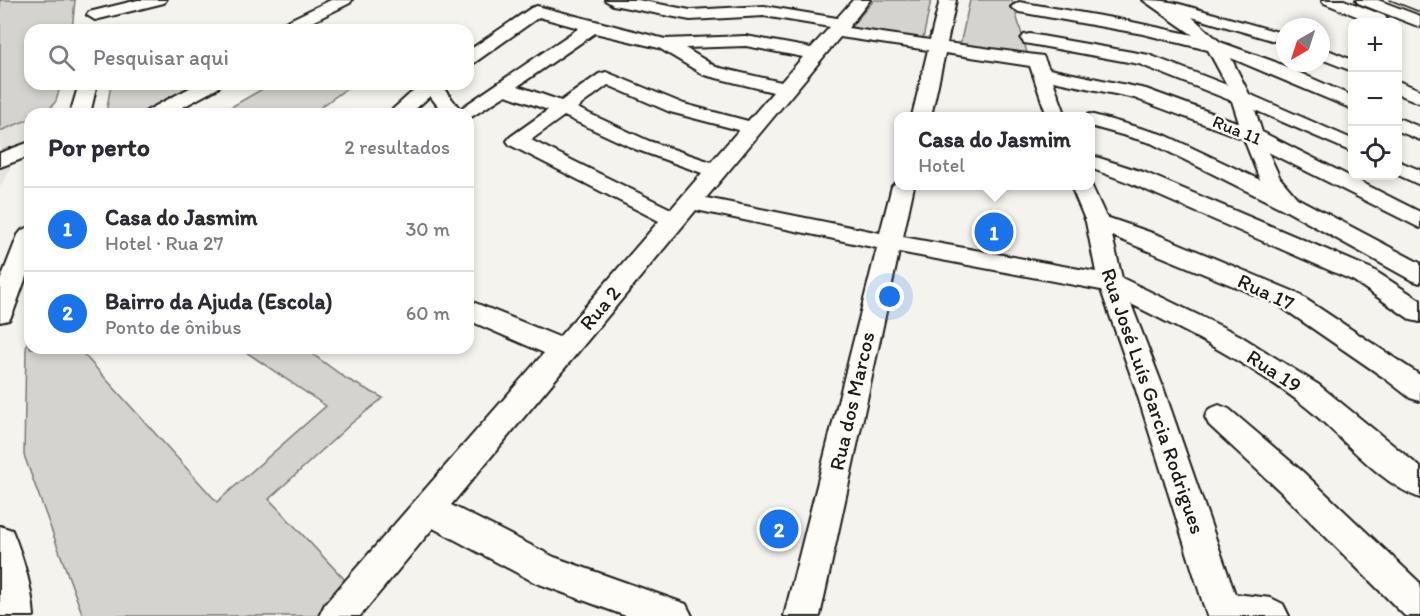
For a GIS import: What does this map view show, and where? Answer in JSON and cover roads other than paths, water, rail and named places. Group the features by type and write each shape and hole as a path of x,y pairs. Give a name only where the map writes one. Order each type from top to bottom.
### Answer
{"street":[{"path":"95,15 158,0"},
{"path":"295,24 344,0"},
{"name":"Rua 11","path":"613,0 690,15 764,11 1040,67 1139,93 1252,135 1420,220"},
{"name":"Rua 2","path":"337,616 862,0"},
{"path":"922,112 948,0"},
{"path":"1149,0 1276,36"},
{"path":"1149,0 1191,24 1215,47 1230,72 1268,176 1306,224 1363,275 1420,314"},
{"path":"1330,0 1375,18"},
{"path":"1364,0 1420,22"},
{"path":"1018,3 1215,47 1284,71 1348,101"},
{"path":"1018,3 1055,112"},
{"path":"474,54 534,5 592,27 665,44 746,41 816,54"},
{"path":"1235,8 1276,27"},
{"path":"474,108 592,27"},
{"path":"1402,30 1420,37"},
{"path":"1030,39 1143,59 1240,97 1348,144"},
{"path":"665,44 710,71 786,89"},
{"path":"1330,56 1348,64"},
{"path":"675,220 517,141 606,78 677,108 753,128"},
{"path":"504,88 562,108 642,145 716,171"},
{"path":"1402,89 1420,97"},
{"path":"82,108 86,90"},
{"path":"166,108 200,90"},
{"path":"407,108 433,90"},
{"path":"435,90 449,108"},
{"path":"1095,121 1158,139 1291,204 1420,274"},
{"path":"1402,126 1420,134"},
{"path":"0,161 24,151"},
{"path":"1095,163 1138,178 1363,275"},
{"path":"1402,169 1420,178"},
{"name":"Rua dos Marcos","path":"802,616 902,190"},
{"name":"Rua José Luís Garcia Rodrigues","path":"1084,190 1097,222 1111,283 1149,387 1224,613"},
{"name":"Rua 19","path":"690,202 888,242 1111,283 1230,342 1309,393 1395,467 1420,484"},
{"name":"Rua 17","path":"1097,222 1153,242 1286,298 1393,369 1420,390"},
{"path":"0,313 24,251"},
{"path":"474,312 564,350"},
{"path":"1219,417 1292,482 1420,607"},
{"path":"429,510 546,571 674,616"},
{"path":"0,541 19,610"},
{"path":"1224,613 1271,616"}],"tram line":[{"path":"1390,0 1420,12"}],"place":[{"name":"Casa do Jasmim","path":"994,232"},
{"name":"Bairro da Ajuda (Escola)","path":"779,529"}]}
